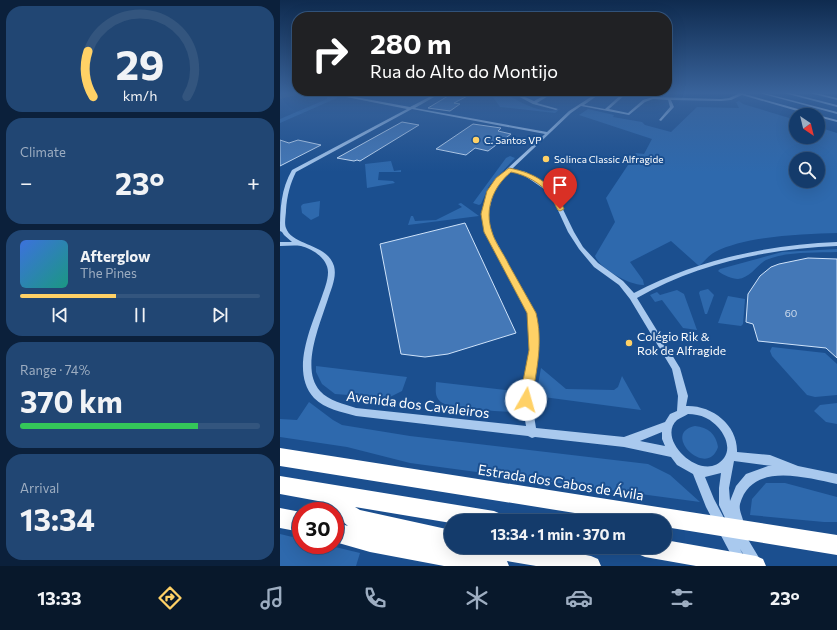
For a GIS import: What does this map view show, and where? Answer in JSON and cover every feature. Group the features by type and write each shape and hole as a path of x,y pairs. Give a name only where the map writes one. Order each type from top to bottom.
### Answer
{"highway":[{"name":"Estrada dos Cabos de Ávila","path":"280,456 837,545"},
{"path":"280,485 454,514"},
{"path":"321,491 355,519 444,539"},
{"path":"280,518 292,520"},
{"path":"344,535 370,542 499,566"},
{"path":"672,552 757,566"},
{"path":"527,554 591,566"}],"street":[{"path":"280,240 283,230 281,217 287,187 294,170 389,119"},
{"path":"473,119 548,133"},
{"path":"532,433 526,397 535,350 535,330 531,313 488,232 485,213 491,191 498,180 564,119"},
{"path":"509,170 524,173 543,184 552,192 571,232 581,248 596,265 621,283 634,297 676,368 683,396 681,412"},
{"name":"Avenida dos Cavaleiros","path":"283,230 298,243 318,252 326,258 331,267 331,279 312,336 306,361 308,378 319,397 337,407 356,412 532,433 624,442 672,452"},
{"name":"Avenida dos Cavaleiros","path":"280,244 298,243"},
{"path":"634,297 678,276 747,254 787,246 837,244"},
{"path":"730,459 723,467 715,471 696,470 683,463 672,452 667,438 668,425 676,415 681,412 695,410 704,413 721,423 731,439 732,448 730,459 724,488 741,539 757,566"},
{"name":"Avenida dos Cavaleiros","path":"624,442 668,425"},
{"path":"730,459 770,460 798,471 837,479"},
{"path":"696,470 710,503 743,566"},
{"path":"730,506 750,478 768,471 798,471"}],"shaded area":[{"path":"280,119 288,119 280,123"},
{"path":"592,119 627,119 642,122 645,125 671,132 684,119 789,119 789,144 825,144 825,129 837,133 837,233 775,237 742,242 715,252 699,266 671,241 630,262 643,280 644,285 631,283 616,275 603,266 595,256 615,222 606,198 636,153 644,154 652,139"},
{"path":"510,156 515,158 489,186 481,204 479,205 473,203 506,158"},
{"path":"391,161 394,171 401,170 401,172 379,172 378,180 393,181 395,183 367,188 365,164"},
{"path":"320,201 319,216 311,220 302,213 301,206 303,204"},
{"path":"461,203 479,216 408,225 411,216 413,216 415,221 436,220 462,207 458,204"},
{"path":"837,249 837,252 801,253 774,257 763,262 746,276 738,279 722,274 718,271 720,269 782,252"},
{"path":"708,289 714,295 707,314 705,314 699,293 700,291"},
{"path":"677,290 684,294 697,330 683,328 662,300 655,302 650,295 657,292 660,295"},
{"path":"728,296 745,299 743,324 741,326 718,323"},
{"path":"772,347 825,353 837,364 837,395 815,397 807,395 772,356 770,351"},
{"path":"316,366 407,377 402,391 388,398 335,394 322,384 316,372"},
{"path":"541,368 566,389 614,390 618,387 622,376 641,410 536,396"},
{"path":"436,382 515,391 511,412 453,406 441,402 437,398"},
{"path":"309,402 342,425 410,436 648,464 670,475 700,502 410,463 347,447 280,437 280,419 297,420"},
{"path":"837,403 837,424 826,422 814,411 820,405"},
{"path":"695,426 704,428 711,432 717,442 718,447 712,456 705,459 697,457 689,452 684,444 682,437 685,430"},
{"path":"766,483 785,483 837,497 837,522 750,515 752,499"},
{"path":"280,534 292,537 292,554 344,554 344,549 360,553 356,566 280,566"}],"building":[{"path":"402,122 419,125 360,161 337,158"},
{"name":"C. Santos VP","path":"473,124 501,128 498,131 511,134 488,151 475,148 466,155 436,149"},
{"path":"280,140 289,143 298,140 321,145 280,166"},
{"path":"465,223 516,333 448,354 425,357 401,354 380,244"},
{"path":"808,258 837,259 837,358 826,348 758,341 753,324 746,322 748,294 760,276 771,267 779,264"}],"place":[{"name":"C. Santos VP","path":"476,140"},
{"name":"Solinca Classic Alfragide","path":"546,159"},
{"name":"Colégio Rik & Rok de Alfragide","path":"629,343"}],"route":[{"path":"526,400 535,350 535,330 533,320 531,313 488,232 485,214 491,191 498,180 509,170 524,173 543,184 555,196 560,209"}]}
